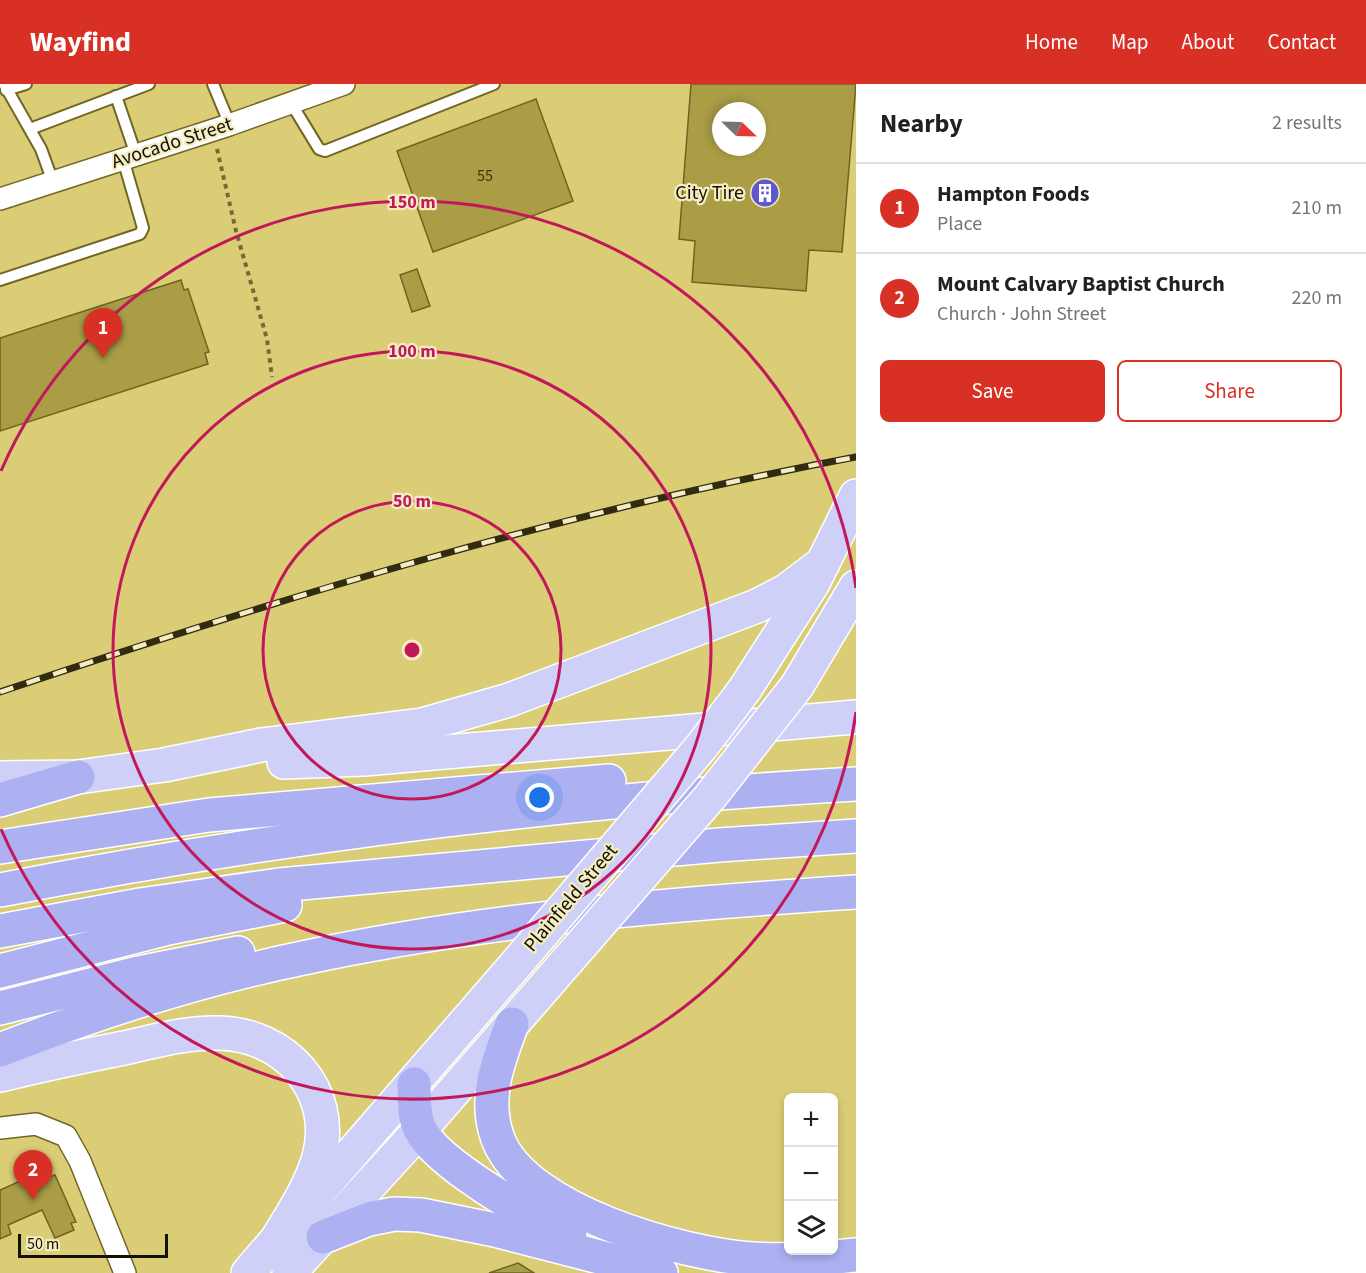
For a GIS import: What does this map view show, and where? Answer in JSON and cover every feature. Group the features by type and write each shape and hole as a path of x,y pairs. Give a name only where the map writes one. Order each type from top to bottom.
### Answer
{"highway":[{"path":"0,847 143,823 295,806 856,763"},
{"path":"0,800 78,777"},
{"path":"0,890 213,851 404,825 575,806 856,784"},
{"path":"0,931 140,905 279,885 501,867 718,845 856,836"},
{"path":"0,970 206,920 501,867"},
{"path":"0,1008 144,972 240,952 340,939 438,933 720,903 856,892"},
{"path":"720,903 856,915"},
{"path":"0,1050 100,1013 223,977 324,953 438,933"},
{"path":"512,1024 493,1079 493,1118 504,1150 520,1170 543,1189 606,1222 648,1238 697,1251 775,1260 856,1255"},
{"path":"414,1084 416,1115 420,1130 446,1157 500,1197 554,1228 646,1269"},
{"path":"322,1237 369,1219 394,1214 421,1215 479,1226 646,1269"}],"main road":[{"name":"Plainfield Street","path":"281,1259 414,1084 702,746 745,689 791,620 823,563 856,496"},
{"path":"0,778 78,777 164,765 261,746 395,730 480,710 757,606 786,591 823,563"},
{"name":"Plainfield Street","path":"248,1273 281,1259 322,1237 420,1130 710,797 796,686 856,587"},
{"path":"164,765 364,759 856,717"},
{"path":"0,1074 188,1035 235,1034 276,1048 297,1065 312,1085 321,1107 323,1132 319,1158 281,1259"}],"street":[{"name":"Avocado Street","path":"0,199 221,128 300,95 344,84"},
{"path":"0,1128 36,1124 66,1136 80,1161 125,1273"}],"lane":[{"path":"26,84 5,87 41,148 53,182"},
{"path":"30,129 149,84"},
{"path":"213,84 221,128"},
{"path":"300,95 319,149 325,152 494,84"},
{"path":"0,280 140,234 143,228 116,96"}],"path":[{"path":"221,128 236,231 267,339 272,376"}],"building":[{"name":"City Tire","path":"691,84 856,84 842,252 809,250 806,291 692,282 695,241 679,239"},
{"path":"536,99 573,201 433,252 397,151"},
{"path":"417,269 430,306 412,312 400,275"},
{"path":"181,280 184,290 188,289 209,352 205,353 208,364 0,431 0,338"},
{"path":"45,1170 49,1177 55,1175 76,1222 71,1223 74,1230 55,1238 42,1210 8,1225 11,1234 0,1239 0,1190"},
{"path":"518,1263 534,1273 489,1273"}],"railway":[{"path":"0,692 211,623 424,559 639,503 856,457"}],"place":[{"name":"City Tire","path":"765,193"},
{"name":"Hampton Foods","path":"103,358"},
{"name":"Mount Calvary Baptist Church","path":"33,1200"}]}
